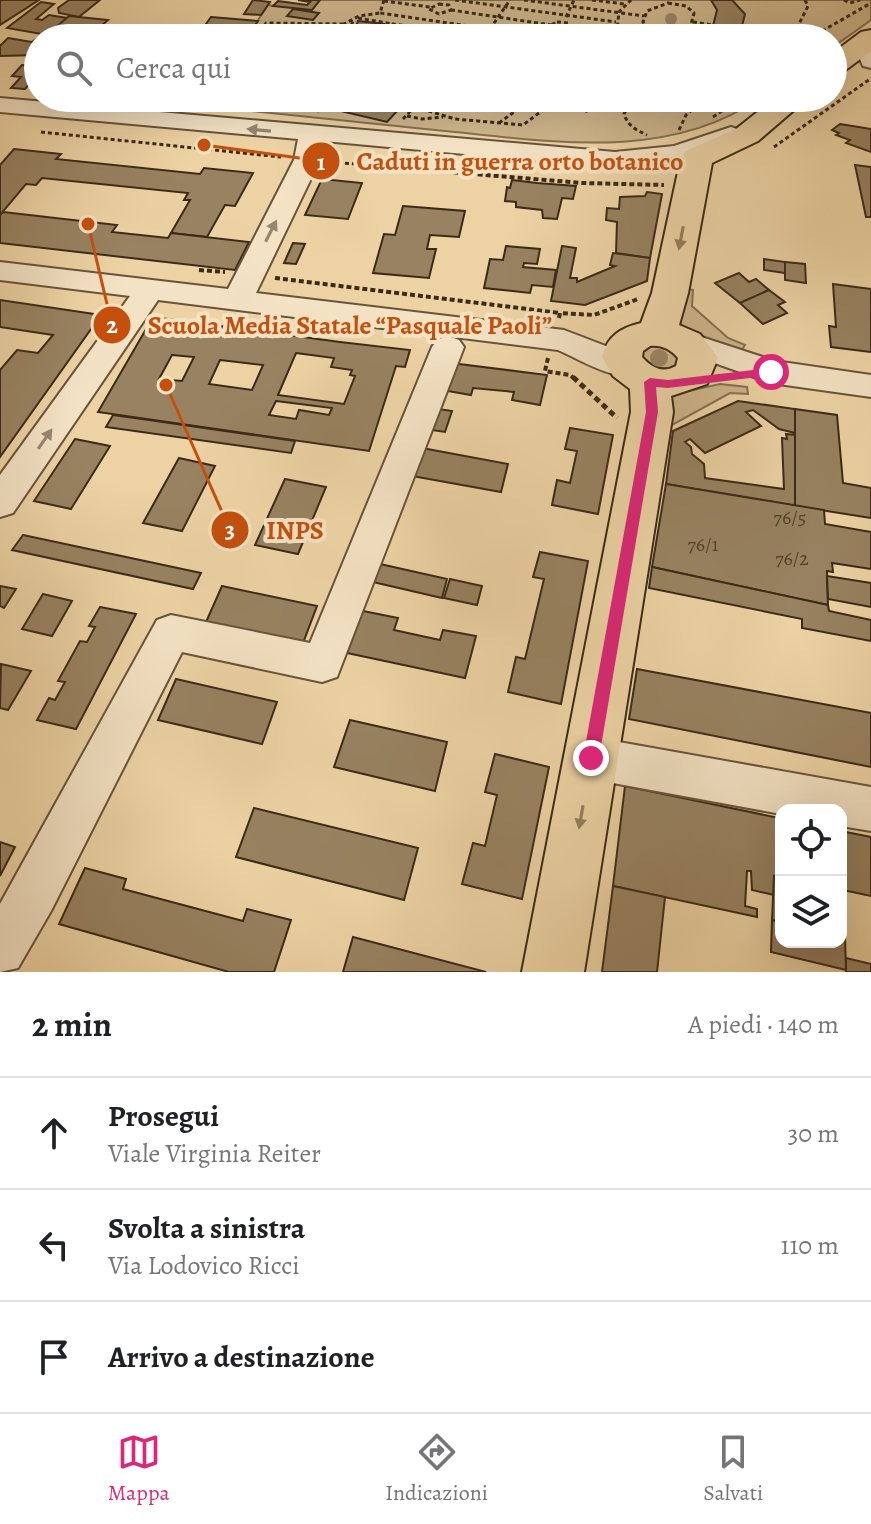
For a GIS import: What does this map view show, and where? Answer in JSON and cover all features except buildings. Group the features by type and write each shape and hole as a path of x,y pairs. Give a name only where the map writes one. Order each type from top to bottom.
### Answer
{"main road":[{"path":"847,59 869,48"},
{"path":"553,972 652,412 657,356 697,158 747,135 762,112"}],"street":[{"path":"0,105 24,107"},
{"path":"73,112 311,135 630,159 698,150 755,112"},
{"path":"237,301 311,135"},
{"path":"0,271 564,340 871,386"},
{"path":"0,503 150,290"},
{"path":"0,950 34,894 171,632 322,664 448,347"},
{"path":"591,758 871,809"},
{"path":"0,966 23,972"}],"path":[{"path":"380,13 384,0 430,7 444,2 451,10"},
{"path":"455,0 616,22 624,4 631,0"},
{"path":"495,24 510,0"},
{"path":"524,0 644,16"},
{"path":"564,22 574,0"},
{"path":"592,0 624,4"},
{"path":"799,24 808,6 805,0"},
{"path":"844,0 850,3 860,0"},
{"path":"644,24 644,16 656,6 673,2 691,9 693,22 706,24"},
{"path":"846,17 850,3"},
{"path":"833,24 871,3"},
{"path":"430,7 439,14 451,10 544,24"},
{"path":"265,24 344,24 380,13 456,24"},
{"path":"355,19 393,24"},
{"path":"353,24 355,19"},
{"path":"555,24 567,24"},
{"path":"289,112 311,135"},
{"path":"309,112 311,135"},
{"path":"311,135 317,112"},
{"path":"394,122 410,112"},
{"path":"438,112 443,117"},
{"path":"499,123 514,112"},
{"path":"407,116 523,125 539,112"},
{"path":"625,112 627,122 634,130 659,135"},
{"path":"679,131 690,112"},
{"path":"703,121 737,112"},
{"path":"311,135 331,113"},
{"path":"669,135 691,126"},
{"path":"29,130 311,135 582,183 674,185"}],"shaded area":[{"path":"320,0 871,0 871,20 847,37 847,24 255,24 268,5 312,10"},
{"path":"263,112 735,112 684,132 644,140 560,142"},
{"path":"685,289 693,290 692,306 728,338 745,345 741,351 713,345 680,324"},
{"path":"642,346 672,346 683,366 650,373 637,349"},
{"path":"720,384 747,387 748,394 730,393 672,425 662,424 661,397"}],"place":[{"name":"Caduti in guerra orto botanico","path":"204,145"},
{"name":"Scuola Media Statale “Pasquale Paoli”","path":"88,224"},
{"name":"INPS","path":"166,385"}],"route":[{"path":"591,758 654,401 650,382 668,384 771,372"}]}
